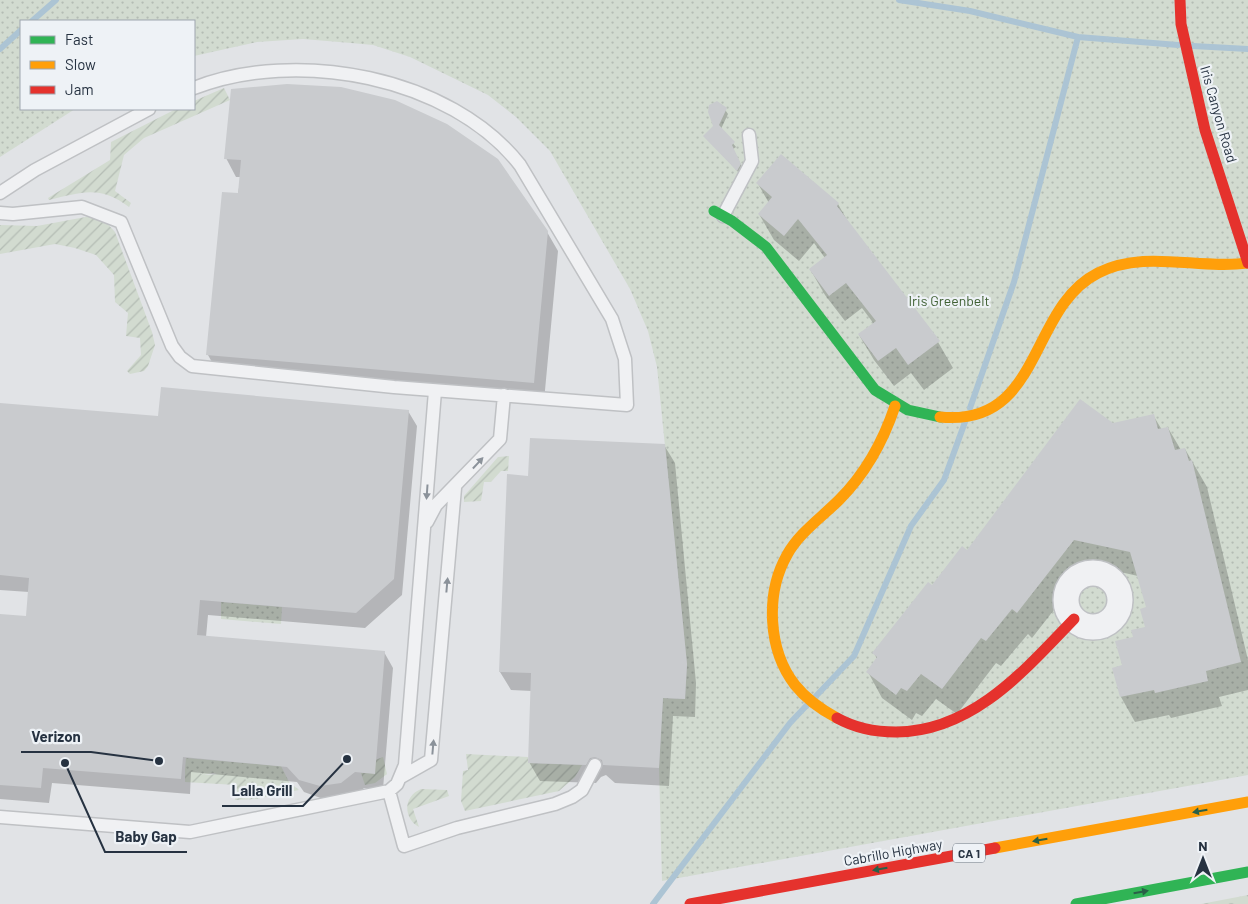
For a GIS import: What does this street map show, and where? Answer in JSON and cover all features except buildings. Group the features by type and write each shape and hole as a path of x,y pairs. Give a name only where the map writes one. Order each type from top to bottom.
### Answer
{"main road":[{"name":"Iris Canyon Road","path":"1180,0 1181,24 1205,130 1248,263"},
{"path":"718,213 747,231 766,247 874,390 895,406 922,414 952,418 976,414 1001,402 1024,379 1052,321 1067,298 1084,282 1108,269 1122,264 1157,259 1220,267 1248,263"},
{"path":"895,406 873,458 850,489 803,532 786,555 780,569 773,601 773,632 782,666 803,696 830,716 862,729 899,732 934,728 966,715 979,705 1034,658 1074,618"},
{"name":"Cabrillo Highway","path":"690,904 1248,802"},
{"path":"1076,904 1248,872"}],"lane":[{"path":"0,212 13,214 82,207 122,222 172,346 192,366 435,391 627,406 625,359 612,319 532,183 511,154 476,124 422,96 367,77 317,71 266,71 239,74 195,88"},
{"path":"0,193 35,170 146,110"},
{"path":"718,213 752,160 749,135"},
{"path":"401,778 405,759 435,391"},
{"path":"425,526 436,505 455,488 500,439 504,395"},
{"path":"0,817 190,832 389,791 401,778 431,760 455,488"},
{"path":"389,791 404,846 457,828 555,804 572,798 582,790 595,765"}],"green space":[{"name":"Iris Greenbelt","path":"0,0 1248,0 1248,775 662,881 659,768 663,698 685,699 687,664 657,367 648,331 630,289 550,151 516,117 488,95 410,57 373,45 303,39 257,42 195,56 195,20 20,20 20,110 73,110 0,157"},
{"path":"224,88 230,100 144,138 124,155 115,191 131,203 129,207 109,196 90,192 49,200 48,198 110,160 111,142 174,110 195,110 195,101"},
{"path":"91,216 104,220 115,232 152,332 155,345 148,366 144,371 130,374 127,371 141,355 140,338 126,336 128,313 115,302 114,275 96,255 55,244 0,254 0,225 37,226"},
{"path":"509,456 508,471 501,471 491,482 484,482 481,501 464,502 464,496 498,457"},
{"path":"221,602 282,607 281,624 221,619"},
{"path":"466,754 528,757 528,763 582,765 575,777 559,791 465,811 461,801 463,771 468,770"},
{"path":"383,757 387,774 375,783 365,785 361,773 375,773 375,760"},
{"path":"186,758 281,766 289,782 299,790 256,799 255,785 213,773 204,775 195,770 185,770"},
{"path":"185,770 195,770 204,775 234,773 255,785 256,799 235,800 236,785 185,782"},
{"path":"421,789 447,790 449,796 413,809 419,827 410,819 407,808 411,797"},
{"path":"1248,895 1248,904 1201,904"}],"waterway":[{"path":"33,20 56,0"},
{"path":"899,0 970,11 1078,37 1178,45"},
{"path":"0,49 20,31"},
{"path":"970,408 1014,282 1078,37"},
{"path":"1193,46 1248,49"},
{"path":"816,696 854,656 911,526 944,480 965,422"},
{"path":"653,904 790,723 807,705"}],"traffic: fast":[{"path":"714,211 732,221 766,247 875,390 908,410 940,417"},
{"path":"1076,904 1248,872"}],"traffic: slow":[{"path":"940,417 973,415 998,404 1017,385 1058,312 1075,290 1098,273 1134,262 1248,263"},
{"path":"837,718 810,700 795,685 786,671 775,639 773,622 775,587 780,570 792,547 849,490 873,456 895,406"},
{"path":"995,848 1248,802"}],"traffic: jam":[{"path":"1180,0 1181,24 1205,130 1248,263"},
{"path":"837,718 858,727 888,732 923,729 949,722 973,710 995,695 1036,658 1074,619"},
{"path":"690,904 995,848"}],"place":[{"name":"Lalla Grill","path":"347,759"},
{"name":"Verizon","path":"159,761"},
{"name":"Baby Gap","path":"65,763"}]}
